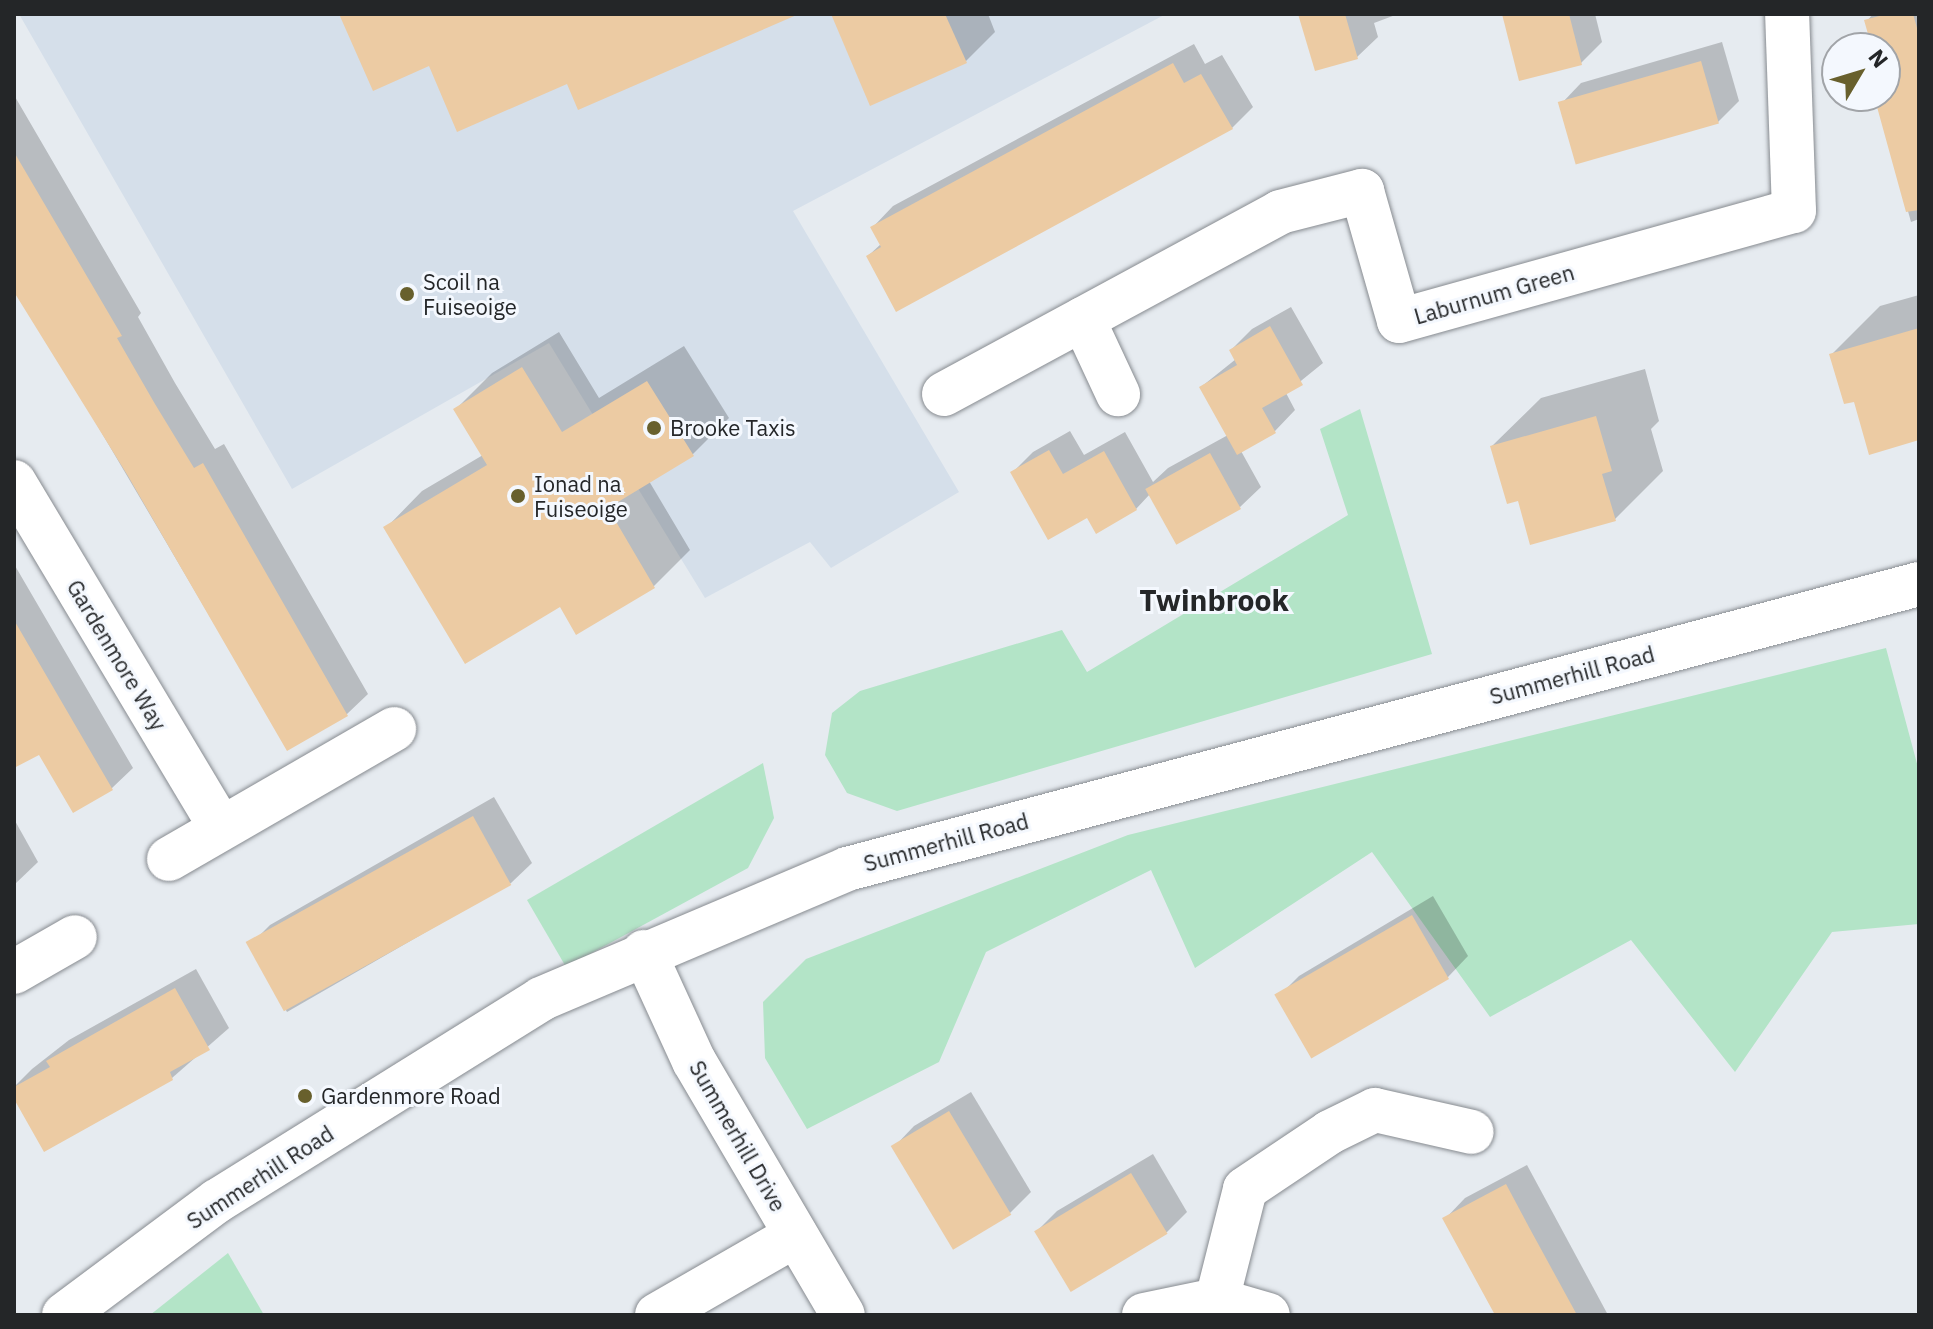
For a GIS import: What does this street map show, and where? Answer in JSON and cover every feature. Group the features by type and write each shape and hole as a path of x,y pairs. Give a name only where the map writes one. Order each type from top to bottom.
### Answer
{"street":[{"name":"Laburnum Green","path":"944,394 1280,212 1362,191 1399,321 1794,211 1787,14"},
{"path":"1083,319 1118,394"},
{"name":"Gardenmore Way","path":"14,482 221,828"},
{"name":"Summerhill Road","path":"64,1315 217,1201 541,999 644,952 847,869 1916,594"},
{"path":"169,859 394,729"},
{"path":"14,972 75,937"},
{"name":"Summerhill Drive","path":"644,952 694,1061 843,1315"},
{"path":"1217,1300 1245,1189 1330,1132 1375,1110 1472,1132"},
{"path":"657,1315 796,1235"},
{"path":"1144,1315 1217,1300 1268,1315"}],"shaded area":[{"name":"Scoil na Fuiseoige","path":"19,14 1166,14 793,211 959,492 831,568 810,542 705,598 549,343 292,489"}],"green space":[{"path":"1360,409 1432,654 897,811 847,793 825,755 832,713 860,691 1062,630 1087,672 1348,515 1320,429"},
{"path":"1886,648 1919,771 1919,924 1832,932 1735,1072 1631,940 1490,1017 1372,852 1195,968 1151,870 986,952 939,1062 807,1129 765,1058 763,1002 806,959 1128,835"},
{"path":"763,763 774,818 748,868 566,967 527,900"},
{"path":"228,1253 264,1315 150,1315"}],"building":[{"path":"339,14 799,14 578,110 567,84 457,132 429,66 373,91"},
{"path":"831,14 945,14 967,63 870,106"},
{"path":"1298,14 1345,14 1358,59 1315,71"},
{"path":"1502,14 1569,14 1582,65 1519,81"},
{"path":"1887,14 1913,14 1919,35 1919,210 1906,212 1878,112 1901,112 1901,32 1867,32 1864,20"},
{"path":"1701,61 1719,123 1576,165 1558,102"},
{"path":"1173,63 1184,83 1201,74 1233,129 896,312 866,256 881,247 870,227"},
{"path":"14,152 122,336 117,338 155,404 194,468 203,463 348,716 287,751 128,476 14,292"},
{"path":"1270,326 1303,385 1262,408 1276,433 1237,455 1199,387 1237,365 1229,350"},
{"path":"1919,328 1919,440 1869,455 1854,402 1844,404 1829,354"},
{"name":"Ionad na Fuiseoige","path":"522,367 562,432 647,381 694,456 608,508 655,588 576,635 560,607 465,664 383,527 487,465 453,409"},
{"path":"1596,416 1612,471 1602,474 1616,521 1530,545 1518,501 1507,504 1490,446"},
{"path":"1049,450 1063,474 1104,451 1137,510 1096,534 1087,518 1048,540 1010,472"},
{"path":"1210,453 1241,509 1176,545 1145,489"},
{"path":"14,620 113,790 73,813 39,755 14,768"},
{"path":"473,816 511,885 284,1011 246,942"},
{"path":"1412,915 1449,979 1311,1059 1274,995"},
{"path":"175,988 210,1050 170,1072 173,1080 44,1152 14,1099 14,1087 50,1067 46,1061"},
{"path":"949,1111 1011,1215 953,1250 891,1146"},
{"path":"1131,1173 1168,1234 1071,1292 1034,1231"},
{"path":"1506,1184 1577,1315 1495,1315 1442,1218"}],"place":[{"name":"Scoil na Fuiseoige","path":"407,294"},
{"name":"Brooke Taxis","path":"654,428"},
{"name":"Ionad na Fuiseoige","path":"518,496"},
{"name":"Gardenmore Road","path":"305,1096"}],"district":[{"name":"Twinbrook","path":"1214,600"}]}
